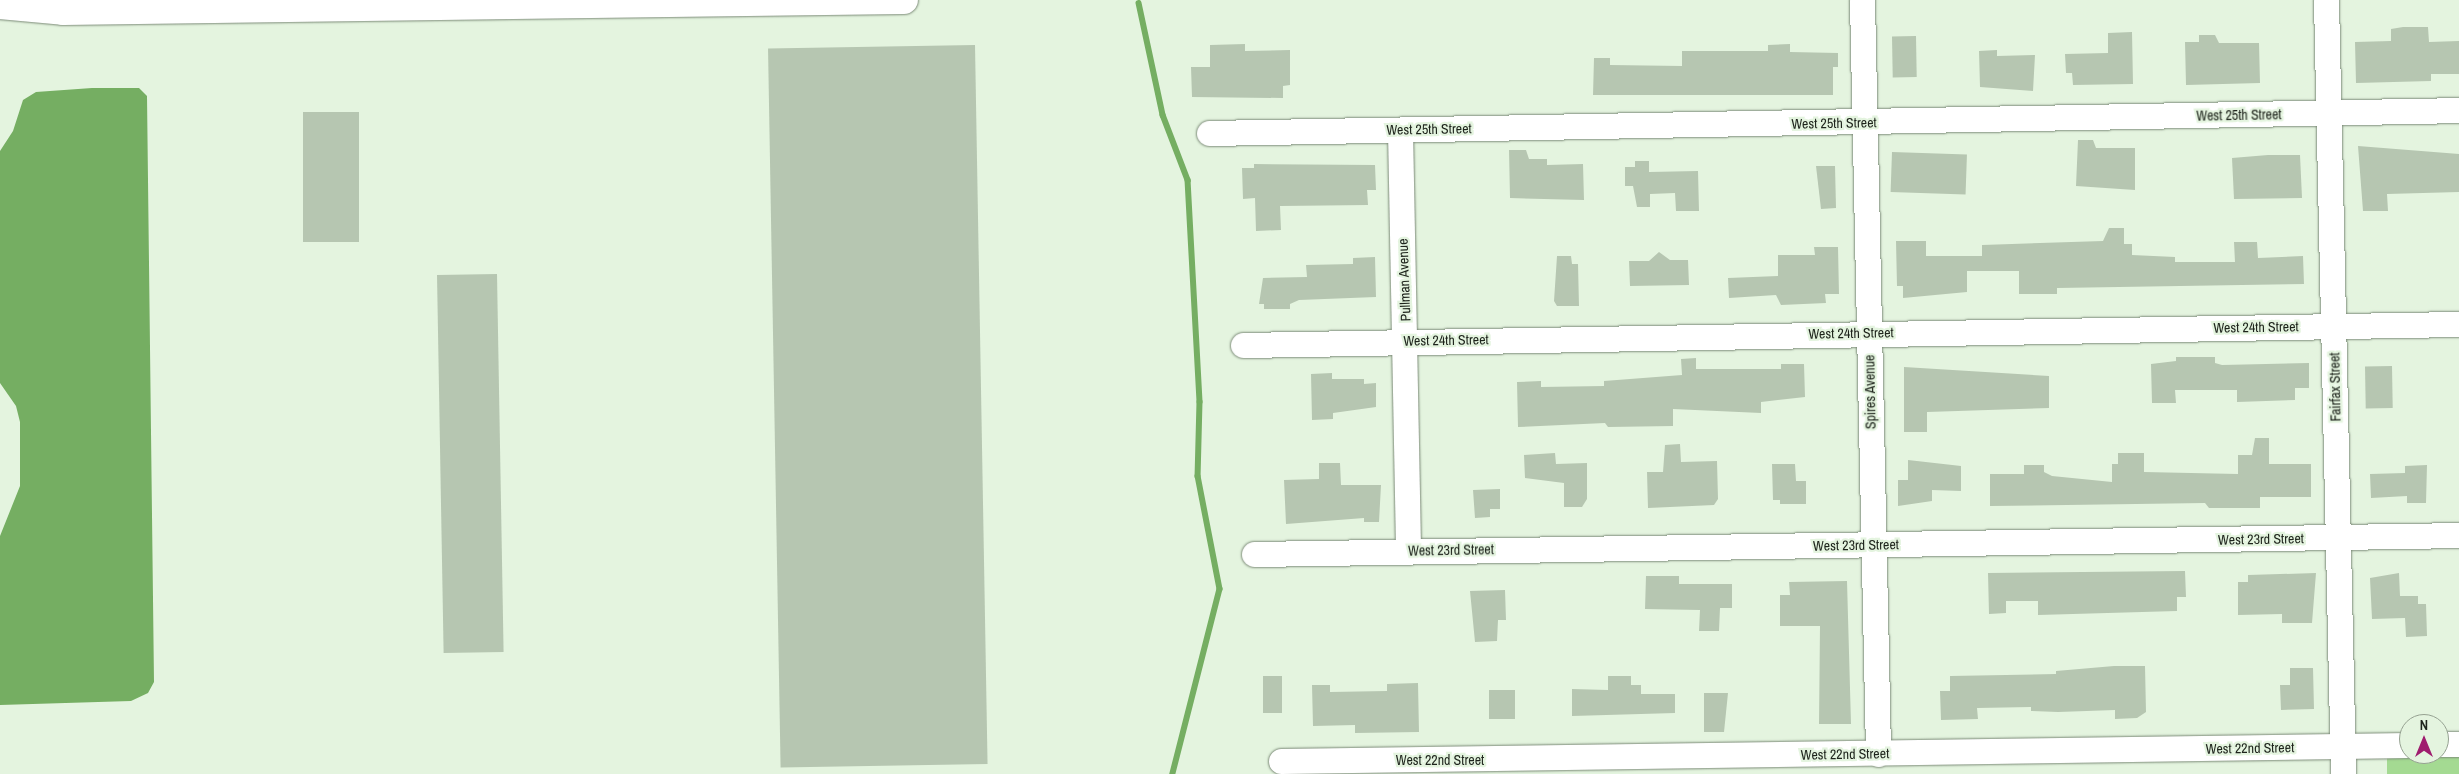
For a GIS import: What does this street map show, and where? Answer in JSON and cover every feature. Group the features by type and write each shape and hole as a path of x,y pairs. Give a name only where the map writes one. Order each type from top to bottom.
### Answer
{"main road":[{"path":"0,5 64,12 904,0"}],"street":[{"name":"Spires Avenue","path":"1862,0 1878,754"},
{"name":"Fairfax Street","path":"2326,0 2343,774"},
{"name":"West 25th Street","path":"1209,133 2459,110"},
{"name":"Pullman Avenue","path":"1400,130 1406,341 1408,550"},
{"name":"West 24th Street","path":"1243,345 2459,324"},
{"name":"West 23rd Street","path":"1254,554 1408,550 1873,545 2459,535"},
{"name":"West 22nd Street","path":"1281,761 2399,745"}],"shaded area":[{"path":"92,88 139,88 147,96 154,682 148,693 131,701 0,705 0,536 20,486 20,422 16,406 0,383 0,151 13,131 23,100 36,92"},
{"path":"2387,756 2399,756 2399,764 2449,764 2449,756 2459,756 2459,774 2387,774"}],"building":[{"path":"2428,27 2429,42 2459,41 2459,74 2431,74 2431,81 2356,83 2355,42 2391,41 2391,29"},
{"path":"2132,32 2133,84 2073,85 2072,73 2066,73 2065,54 2108,53 2108,33"},
{"path":"2199,35 2215,35 2219,43 2259,43 2260,83 2186,85 2185,42 2199,42"},
{"path":"1892,36 1916,36 1917,77 1893,77"},
{"path":"1245,44 1245,51 1290,50 1290,85 1283,86 1283,98 1192,97 1191,67 1210,67 1210,45"},
{"path":"1790,44 1790,52 1838,53 1838,67 1833,67 1833,95 1593,95 1594,58 1610,58 1610,65 1682,66 1682,51 1768,51 1768,45"},
{"path":"975,45 988,764 781,768 768,49"},
{"path":"1997,50 1997,56 2035,55 2033,91 1980,87 1979,51"},
{"path":"303,112 359,112 359,242 303,242"},
{"path":"2078,140 2093,140 2096,148 2135,148 2135,190 2076,186"},
{"path":"2358,146 2459,154 2459,192 2387,194 2388,211 2363,211"},
{"path":"1509,150 1526,150 1529,159 1547,159 1547,165 1583,164 1584,200 1510,198"},
{"path":"1892,152 1967,155 1966,195 1891,192"},
{"path":"2300,155 2302,198 2234,199 2232,158"},
{"path":"1635,161 1649,161 1649,172 1698,171 1699,211 1676,211 1675,193 1650,194 1650,207 1637,207 1633,186 1625,186 1625,167 1635,167"},
{"path":"1254,164 1375,165 1376,190 1367,190 1368,205 1280,206 1281,230 1256,231 1255,198 1243,199 1242,168 1254,168"},
{"path":"1816,166 1835,166 1836,208 1821,209"},
{"path":"2109,228 2124,228 2124,244 2132,244 2132,255 2175,257 2175,262 2235,262 2234,242 2257,242 2258,258 2303,256 2304,284 2057,288 2057,294 2019,294 2019,271 1967,271 1967,292 1903,298 1903,286 1897,286 1896,241 1926,241 1926,256 1982,256 1982,245 2103,241"},
{"path":"1814,247 1838,247 1839,294 1825,294 1826,303 1781,305 1776,295 1729,298 1728,278 1778,276 1778,255 1815,255"},
{"path":"1659,252 1670,260 1688,260 1689,285 1630,286 1629,261 1649,261"},
{"path":"1557,256 1571,256 1572,264 1578,264 1579,306 1557,306 1554,301"},
{"path":"1375,257 1376,297 1299,300 1290,304 1290,309 1264,309 1264,304 1259,304 1263,278 1307,277 1306,265 1353,264 1353,258"},
{"path":"497,274 504,652 444,653 437,275"},
{"path":"2176,357 2215,357 2215,363 2222,365 2309,363 2309,388 2295,388 2295,400 2237,402 2237,390 2175,390 2176,403 2152,403 2151,364 2176,361"},
{"path":"1696,358 1696,369 1781,369 1781,364 1804,364 1805,397 1761,402 1761,413 1673,409 1673,426 1608,427 1605,423 1518,427 1517,382 1541,381 1541,387 1604,386 1604,381 1682,375 1681,359"},
{"path":"2365,366 2392,366 2393,408 2366,408"},
{"path":"1904,367 2049,376 2049,408 1927,412 1927,432 1904,432"},
{"path":"1332,373 1332,379 1364,379 1364,384 1376,383 1376,407 1333,413 1333,419 1312,420 1311,374"},
{"path":"2255,438 2269,438 2269,464 2311,464 2311,497 2260,497 2260,508 2209,508 2205,503 1990,506 1990,474 2024,474 2024,465 2044,465 2044,472 2052,476 2112,482 2112,464 2118,464 2118,453 2144,453 2144,472 2238,474 2238,455 2252,455"},
{"path":"1680,444 1681,462 1717,461 1718,499 1714,505 1648,508 1647,472 1663,472 1665,445"},
{"path":"1555,453 1556,464 1587,463 1587,499 1582,507 1564,507 1564,483 1525,478 1524,455"},
{"path":"1908,460 1961,466 1961,491 1932,490 1932,501 1898,506 1898,480 1908,480"},
{"path":"1319,463 1340,463 1341,485 1381,485 1379,522 1364,522 1364,518 1286,524 1284,480 1319,479"},
{"path":"1772,464 1795,464 1796,481 1806,481 1806,504 1780,504 1780,500 1773,500"},
{"path":"2427,465 2426,503 2407,503 2407,496 2371,498 2370,474 2405,473 2405,466"},
{"path":"1500,489 1500,509 1490,509 1490,517 1475,518 1473,490"},
{"path":"2185,571 2186,597 2177,597 2177,611 2038,615 2038,601 2006,601 2006,613 1989,614 1988,573"},
{"path":"2316,573 2312,623 2282,623 2282,614 2238,615 2238,582 2248,582 2248,575"},
{"path":"2399,573 2400,596 2418,596 2418,604 2426,604 2427,636 2406,637 2405,618 2372,619 2370,578"},
{"path":"1646,576 1679,576 1679,584 1732,584 1732,608 1720,608 1719,631 1699,631 1700,610 1645,609"},
{"path":"1847,581 1851,724 1819,724 1820,626 1780,626 1780,595 1790,595 1789,582"},
{"path":"1505,590 1506,620 1498,620 1497,641 1475,642 1470,591"},
{"path":"2114,666 2145,666 2146,712 2137,718 2115,719 2115,710 2058,712 2031,711 2031,707 1977,708 1978,719 1941,720 1940,691 1950,691 1950,676 2056,674 2056,671"},
{"path":"2290,668 2313,668 2314,709 2281,710 2280,685 2290,685"},
{"path":"1263,676 1282,676 1282,713 1263,713"},
{"path":"1608,676 1631,676 1631,685 1641,685 1641,694 1675,694 1675,713 1572,716 1572,689 1608,690"},
{"path":"1418,683 1419,732 1355,733 1355,725 1313,726 1312,685 1330,685 1330,692 1387,691 1387,684"},
{"path":"1489,690 1515,690 1515,719 1489,719"},
{"path":"1704,693 1728,693 1724,732 1704,732"}],"waterway":[{"path":"1139,3 1163,115 1188,180 1200,402 1198,476 1220,589 1173,774"}]}
